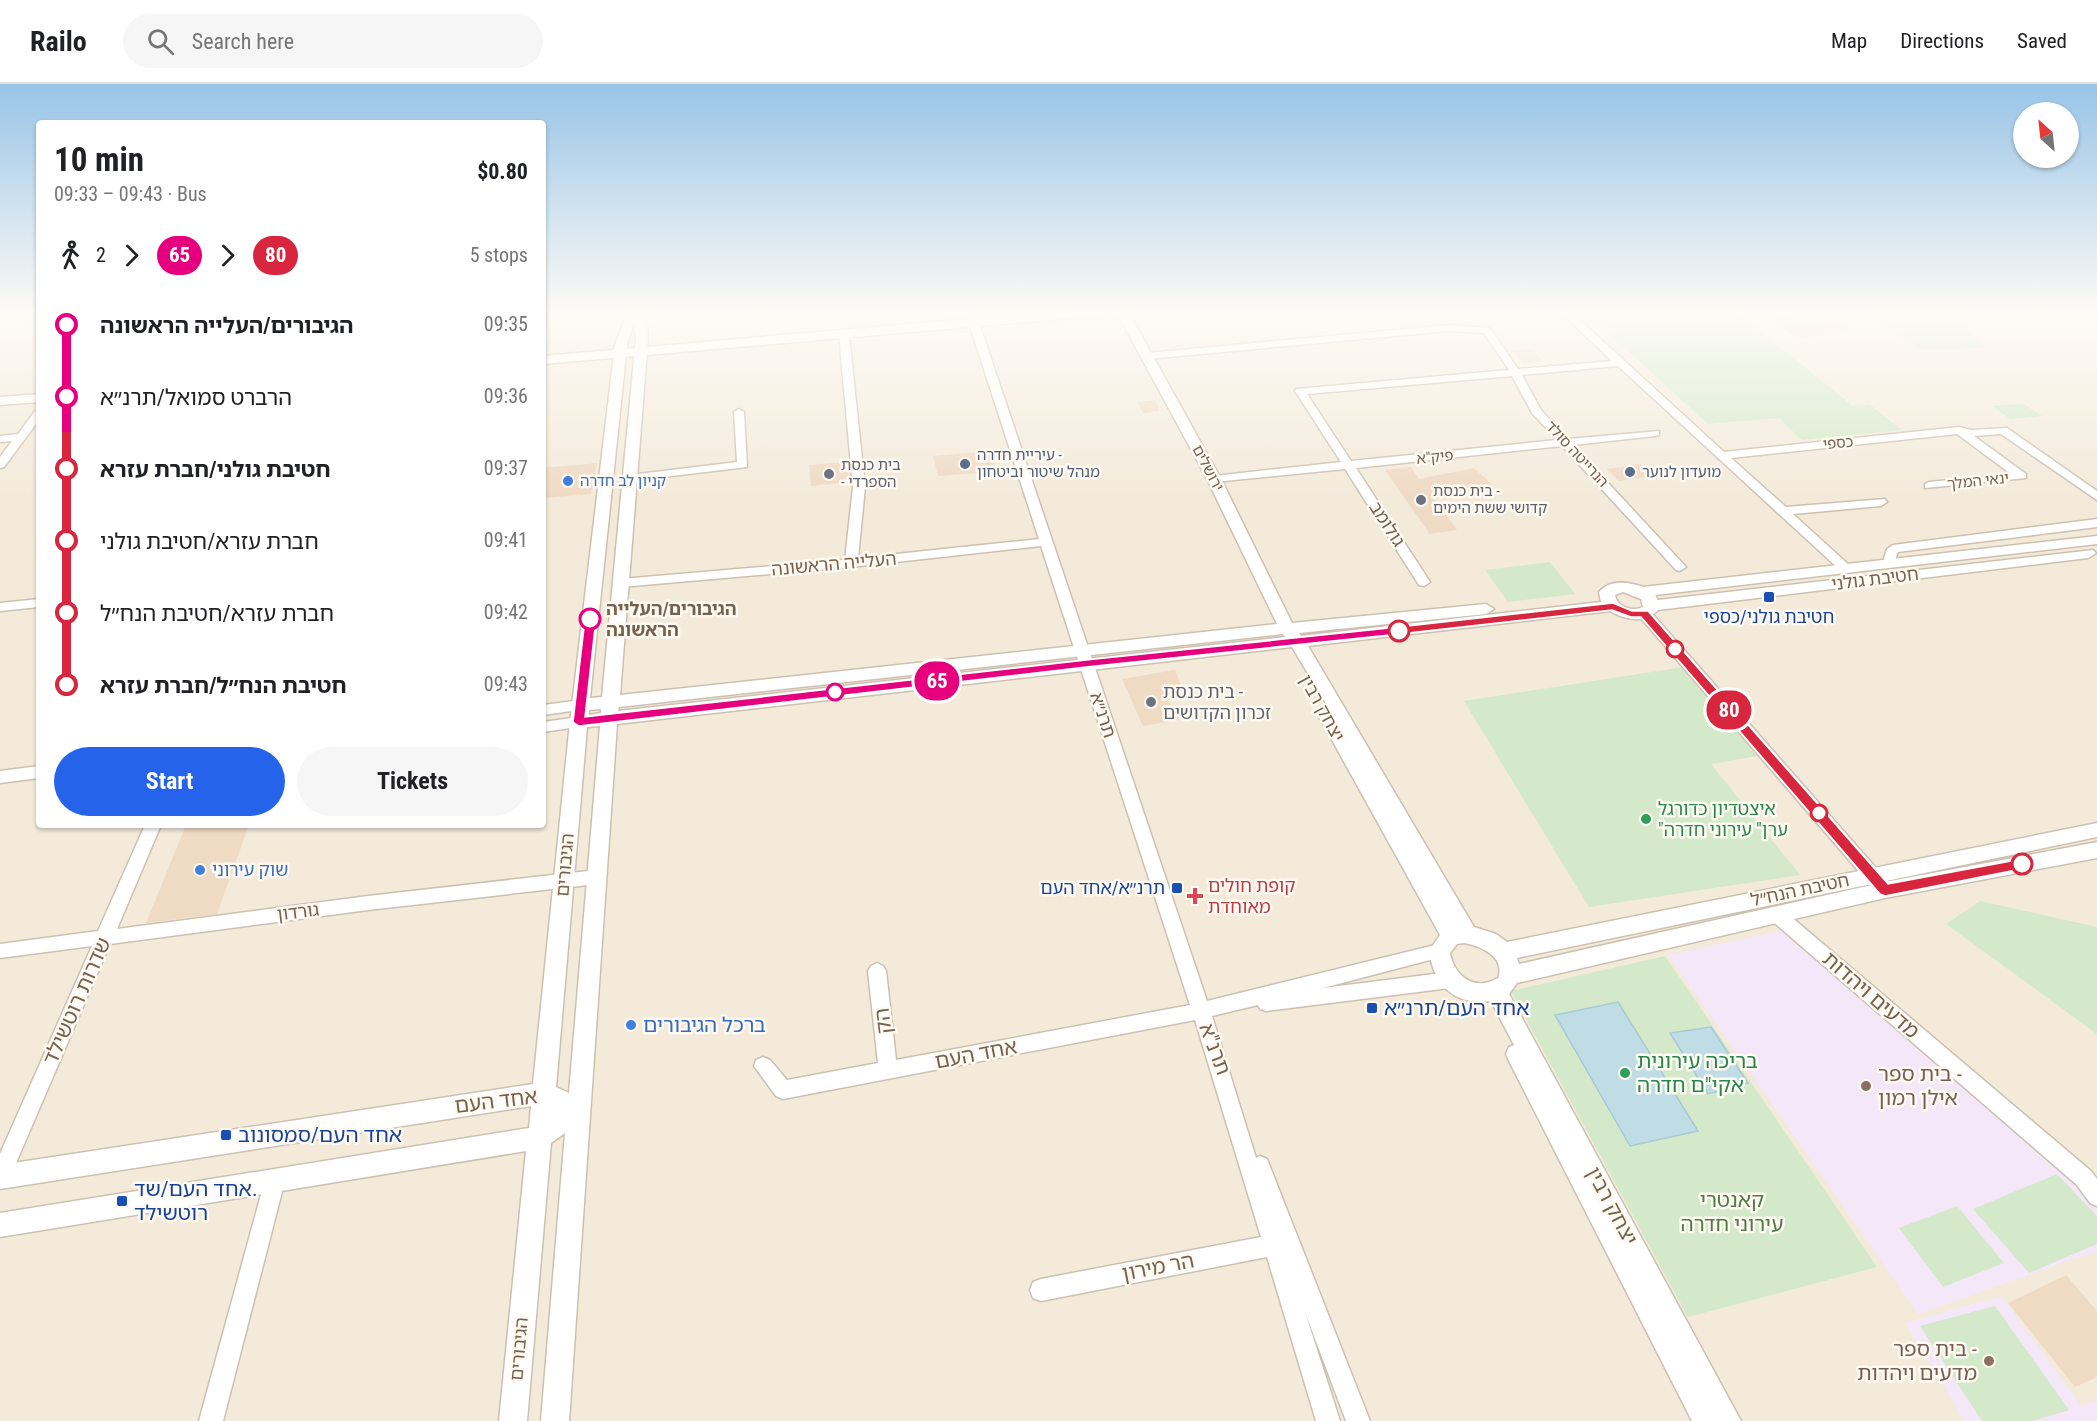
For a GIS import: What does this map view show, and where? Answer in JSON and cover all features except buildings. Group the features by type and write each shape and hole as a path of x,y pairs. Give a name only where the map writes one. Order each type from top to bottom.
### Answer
{"main road":[{"path":"0,391 36,388"},
{"path":"0,401 36,398"}],"street":[{"name":"הגיבורים","path":"513,1421 580,714 618,373"},
{"name":"הגיבורים","path":"555,1421 610,710 639,373"},
{"path":"848,373 859,487 851,563"},
{"name":"תרנ״א","path":"991,373 1201,1011"},
{"name":"ירושלים","path":"1156,373 1214,479 1291,638"},
{"name":"גולומב","path":"1424,582 1300,391 1479,373"},
{"name":"הנרייטה סולד","path":"1516,373 1536,411 1680,567"},
{"path":"1632,373 1724,455 1845,568"},
{"path":"630,478 743,465 739,412"},
{"path":"0,465 36,417"},
{"name":"כספי","path":"1724,455 1959,430 1971,433 2003,430 2097,496"},
{"name":"ינאי המלך","path":"1929,486 2022,476 1959,430"},
{"name":"פיק\"א","path":"1214,479 1350,467 1655,433"},
{"path":"0,438 22,436"},
{"path":"1785,511 1881,502"},
{"name":"חטיבת גולני","path":"1889,562 1893,549 2097,523"},
{"name":"חטיבת גולני","path":"1610,601 1611,589 1622,587 1642,592 2097,540"},
{"name":"העלייה הראשונה","path":"621,583 851,563 1046,542"},
{"name":"חטיבת גולני","path":"1648,610 2097,552"},
{"path":"1642,592 1648,610 1879,883"},
{"path":"546,726 580,714 610,710 1084,656 1291,638 1610,601 1631,614 1648,610"},
{"path":"0,607 36,603"},
{"name":"יצחק רבין","path":"1291,638 1452,940"},
{"path":"546,710 580,714"},
{"path":"0,777 36,772"},
{"name":"שדרות רוטשילד","path":"0,1177 152,828"},
{"name":"חטיבת הנח״ל","path":"1498,987 1777,915 1879,883 2097,830"},
{"name":"חטיבת הנח״ל","path":"1503,951 1879,883 2097,850"},
{"name":"גורדון","path":"0,951 597,877"},
{"name":"מדעים ויהדות","path":"1777,915 2084,1178 2097,1196"},
{"path":"1482,937 1503,951 1510,965 1498,987 1473,993 1450,980 1439,960 1452,940 1482,937"},
{"name":"אחד העם","path":"1201,1011 1452,940"},
{"name":"הק","path":"877,971 888,1071"},
{"name":"אחד העם","path":"763,1066 783,1090 1201,1011 1450,980"},
{"name":"יצחק רבין","path":"1498,987 1707,1421"},
{"name":"יצחק רבין","path":"1498,987 1727,1421"},
{"name":"תרנ\"א","path":"1201,1011 1328,1421"},
{"name":"תרנ\"א","path":"1201,1011 1358,1421"},
{"name":"אחד העם","path":"0,1177 543,1093 579,1109"},
{"name":"אחד העם","path":"0,1225 539,1138 579,1109"},
{"path":"211,1421 275,1180"},
{"name":"הר מירון","path":"1041,1290 1275,1245"}],"shaded area":[{"path":"0,373 36,373 36,828 546,828 546,373 2097,373 2097,1421 0,1421"},
{"name":"בית ספר - אילן רמון","path":"1785,930 2077,1177 2084,1194 2097,1209 2097,1251 1918,1314 1668,955"},
{"name":"בית ספר - מדעים ויהדות","path":"2002,1296 2081,1406 2097,1400 2097,1421 1965,1421 1905,1323"}],"green space":[{"path":"1652,373 1812,373 1853,406 1870,405 1902,430 1802,440 1779,418 1708,424"},
{"path":"2024,404 2042,416 2010,419 1992,406"},
{"path":"1550,562 1575,594 1508,602 1485,570"},
{"name":"איצטדיון כדורגל \"ערן\" עירוני חדרה","path":"1684,667 1757,756 1711,764 1800,875 1589,907 1464,701"},
{"path":"1980,901 2097,927 2097,1034 1946,924"},
{"name":"קאנטרי עירוני חדרה","path":"1665,956 1877,1267 1688,1317 1511,991"},
{"path":"2057,1174 2097,1216 2097,1244 2029,1273 1973,1209"},
{"path":"1957,1206 2004,1263 1943,1287 1899,1228"},
{"name":"בית ספר - מדעים ויהדות","path":"1995,1306 2069,1410 2033,1421 1982,1421 1920,1326"}],"water":[{"name":"בריכה עירונית אקי\"ם חדרה","path":"1618,1002 1698,1131 1630,1146 1555,1015"},
{"path":"1711,1027 1748,1083 1708,1094 1670,1033"}],"bus line":[{"name":"80","path":"1399,631 1613,606 1631,614 1644,614 1885,890 2022,864"},
{"name":"65","path":"590,619 579,722 1086,663 1399,631"}],"place":[{"name":"עיריית חדרה - מנהל שיטור וביטחון","path":"965,464"},
{"name":"מועדון לנוער","path":"1630,472"},
{"name":"בית כנסת - הספרדי","path":"829,474"},
{"name":"קניון לב חדרה","path":"568,481"},
{"name":"בית כנסת - קדושי ששת הימים","path":"1421,500"},
{"name":"חטיבת גולני/כספי","path":"1769,597"},
{"name":"הגיבורים/העלייה הראשונה","path":"590,619"},
{"name":"בית כנסת - זכרון הקדושים","path":"1151,702"},
{"name":"איצטדיון כדורגל \"ערן\" עירוני חדרה","path":"1646,819"},
{"name":"שוק עירוני","path":"200,870"},
{"name":"תרנ״א/אחד העם","path":"1177,888"},
{"name":"קופת חולים מאוחדת","path":"1195,896"},
{"name":"אחד העם/תרנ״א","path":"1372,1008"},
{"name":"ברכל הגיבורים","path":"631,1025"},
{"name":"בריכה עירונית אקי\"ם חדרה","path":"1625,1073"},
{"name":"בית ספר - אילן רמון","path":"1866,1086"},
{"name":"אחד העם/סמסונוב","path":"226,1135"},
{"name":"אחד העם/שד. רוטשילד","path":"122,1201"},
{"name":"בית ספר - מדעים ויהדות","path":"1989,1361"}]}
